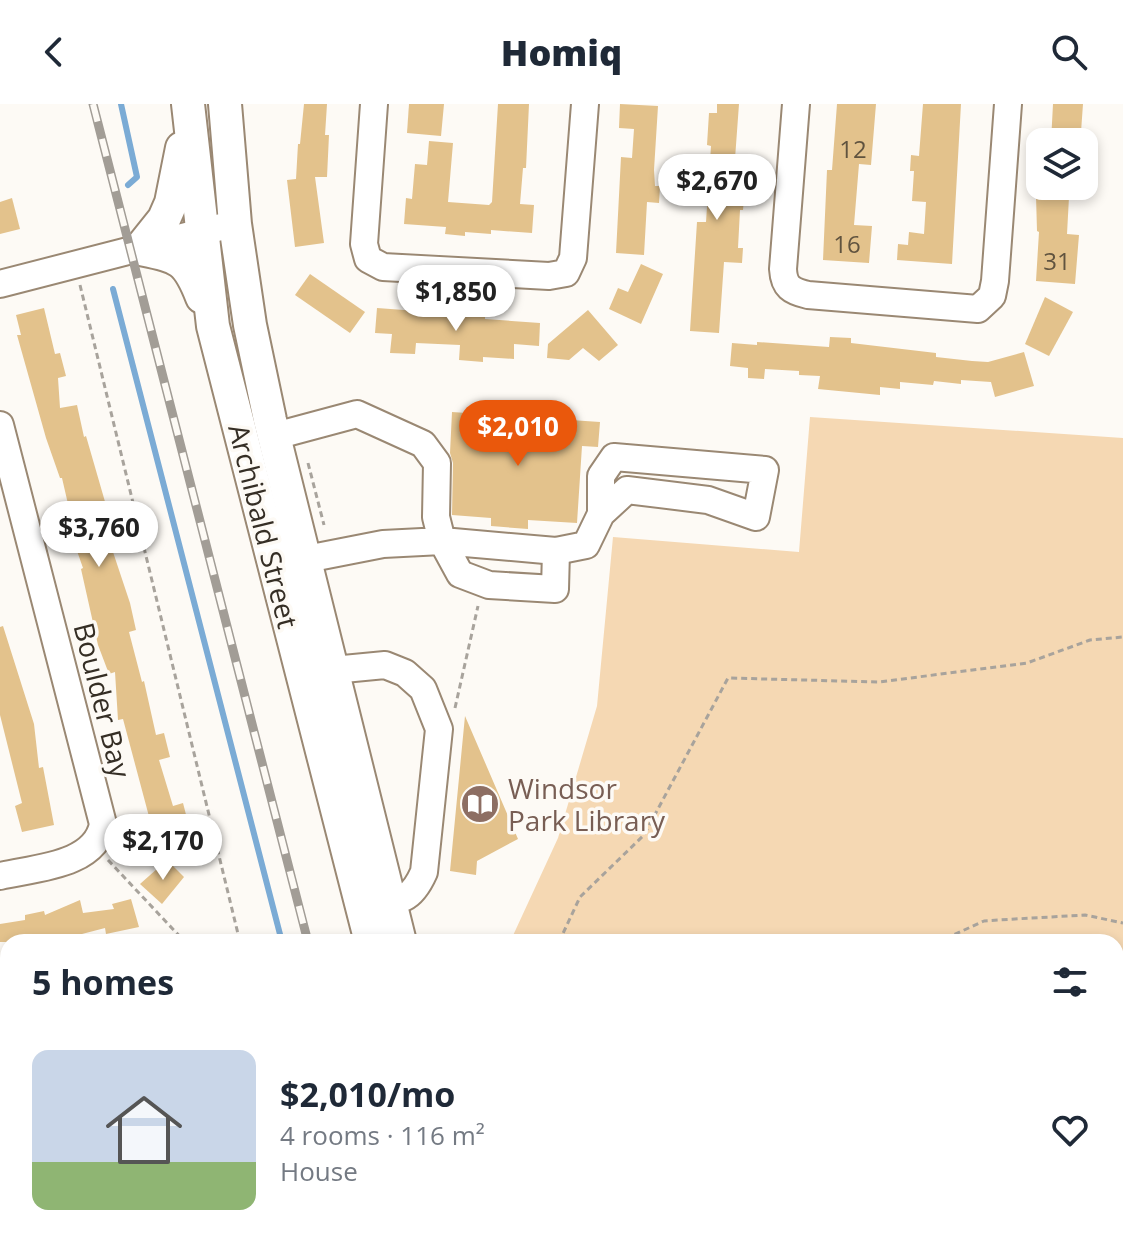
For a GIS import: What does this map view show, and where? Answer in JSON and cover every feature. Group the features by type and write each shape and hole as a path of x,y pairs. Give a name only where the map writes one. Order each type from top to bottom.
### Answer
{"main road":[{"name":"Archibald Street","path":"225,104 235,224 250,325 398,934"},
{"name":"Archibald Street","path":"188,107 213,326 369,934"},
{"path":"188,107 171,203 164,219 140,249 171,255 185,263 193,274 213,326"}],"street":[{"path":"374,104 364,244 368,259 383,267 549,276 566,273 573,258 585,104"},
{"path":"796,104 783,269 784,280 792,291 808,295 978,309 992,296 995,281 1008,104"},
{"path":"0,284 235,224"},
{"path":"275,436 357,414 423,444 437,463 436,517 442,541 460,574 489,585 555,589 556,551"},
{"name":"Boulder Bay","path":"0,425 103,824 101,836 94,845"},
{"path":"274,566 383,544 442,541 556,551 586,545 601,514 627,490 708,500 756,517 765,470 614,457 601,476 601,514"},
{"path":"333,670 385,665 405,673 423,689 439,729 424,872 416,890 391,902 357,893"},
{"path":"0,876 63,861 87,852 94,845"}],"path":[{"path":"75,265 238,934"},
{"path":"454,711 475,612"},
{"path":"563,934 580,897 644,835 728,678 879,682 1027,663 1090,640 1123,637"},
{"path":"94,845 177,934"},
{"path":"955,934 984,921 1085,915 1123,923"}],"shaded area":[{"path":"810,417 1123,438 1123,934 514,934 558,838 597,706 613,537 799,552"}],"building":[{"path":"304,104 327,104 327,177 315,177 324,243 295,247 287,180 296,179"},
{"path":"409,104 444,104 441,136 407,133"},
{"path":"498,104 529,104 526,168 523,168 520,204 534,205 532,233 491,230 491,234 465,232 465,236 445,234 446,227 404,224 406,198 412,199 415,164 427,165 429,141 453,143 448,202 489,205 492,202"},
{"path":"620,104 658,106 654,170 655,186 660,186 659,203 647,202 644,255 616,253 621,157 632,158 634,129 619,128"},
{"path":"717,104 739,104 733,186 745,187 738,248 743,248 742,263 724,262 719,333 690,331 697,222 706,222 711,146 707,145 709,113 717,113"},
{"path":"837,104 876,104 871,165 859,164 854,225 872,226 869,263 823,260 827,170 832,170"},
{"path":"923,104 961,104 952,264 897,260 898,244 908,245 909,232 924,234 926,202 912,201 914,171 910,171 911,155 919,156"},
{"path":"1053,104 1083,104 1081,128 1052,128"},
{"path":"12,198 20,229 0,234 0,202"},
{"path":"1036,200 1069,200 1067,234 1079,235 1075,284 1036,281"},
{"path":"641,264 663,274 641,324 609,309 618,288 628,292"},
{"path":"310,274 365,312 350,333 295,295"},
{"path":"1045,297 1073,312 1049,356 1025,344"},
{"path":"44,308 55,354 60,353 66,376 58,378 60,408 77,405 108,512 104,512 112,549 130,603 136,630 129,632 156,735 164,733 170,757 159,760 173,806 183,803 190,830 155,839 123,719 118,720 115,672 109,674 98,645 83,568 70,531 74,530 62,478 46,438 17,335 21,335 16,315"},
{"path":"377,308 540,323 539,346 514,344 514,359 483,357 483,362 459,360 460,345 416,343 415,354 390,353 392,334 375,333"},
{"path":"588,310 618,345 599,361 583,348 569,360 547,358 548,344"},
{"path":"830,337 851,338 851,343 936,353 936,357 972,361 988,362 1024,352 1034,386 995,397 991,382 961,380 961,384 934,381 933,385 900,382 900,389 880,387 880,395 818,389 820,376 799,375 799,371 765,369 764,379 748,378 748,368 730,366 732,343 829,347"},
{"path":"452,412 600,422 598,447 582,446 577,523 528,520 528,529 491,526 491,518 452,515"},
{"path":"3,626 34,724 39,768 43,767 54,825 22,832 15,806 22,803 0,715 0,627"},
{"name":"Windsor Park Library","path":"465,716 518,839 477,861 476,875 450,871"},
{"path":"167,860 184,877 162,904 140,884"},
{"path":"131,899 139,927 106,934 105,928 82,934 0,934 0,924 25,920 25,915 44,911 45,915 80,900 83,913 114,909 112,904"}],"waterway":[{"path":"121,104 137,177 128,185"},
{"path":"113,289 280,934"}],"railway":[{"path":"93,104 306,934"}],"place":[{"name":"Windsor Park Library","path":"480,804"}]}
